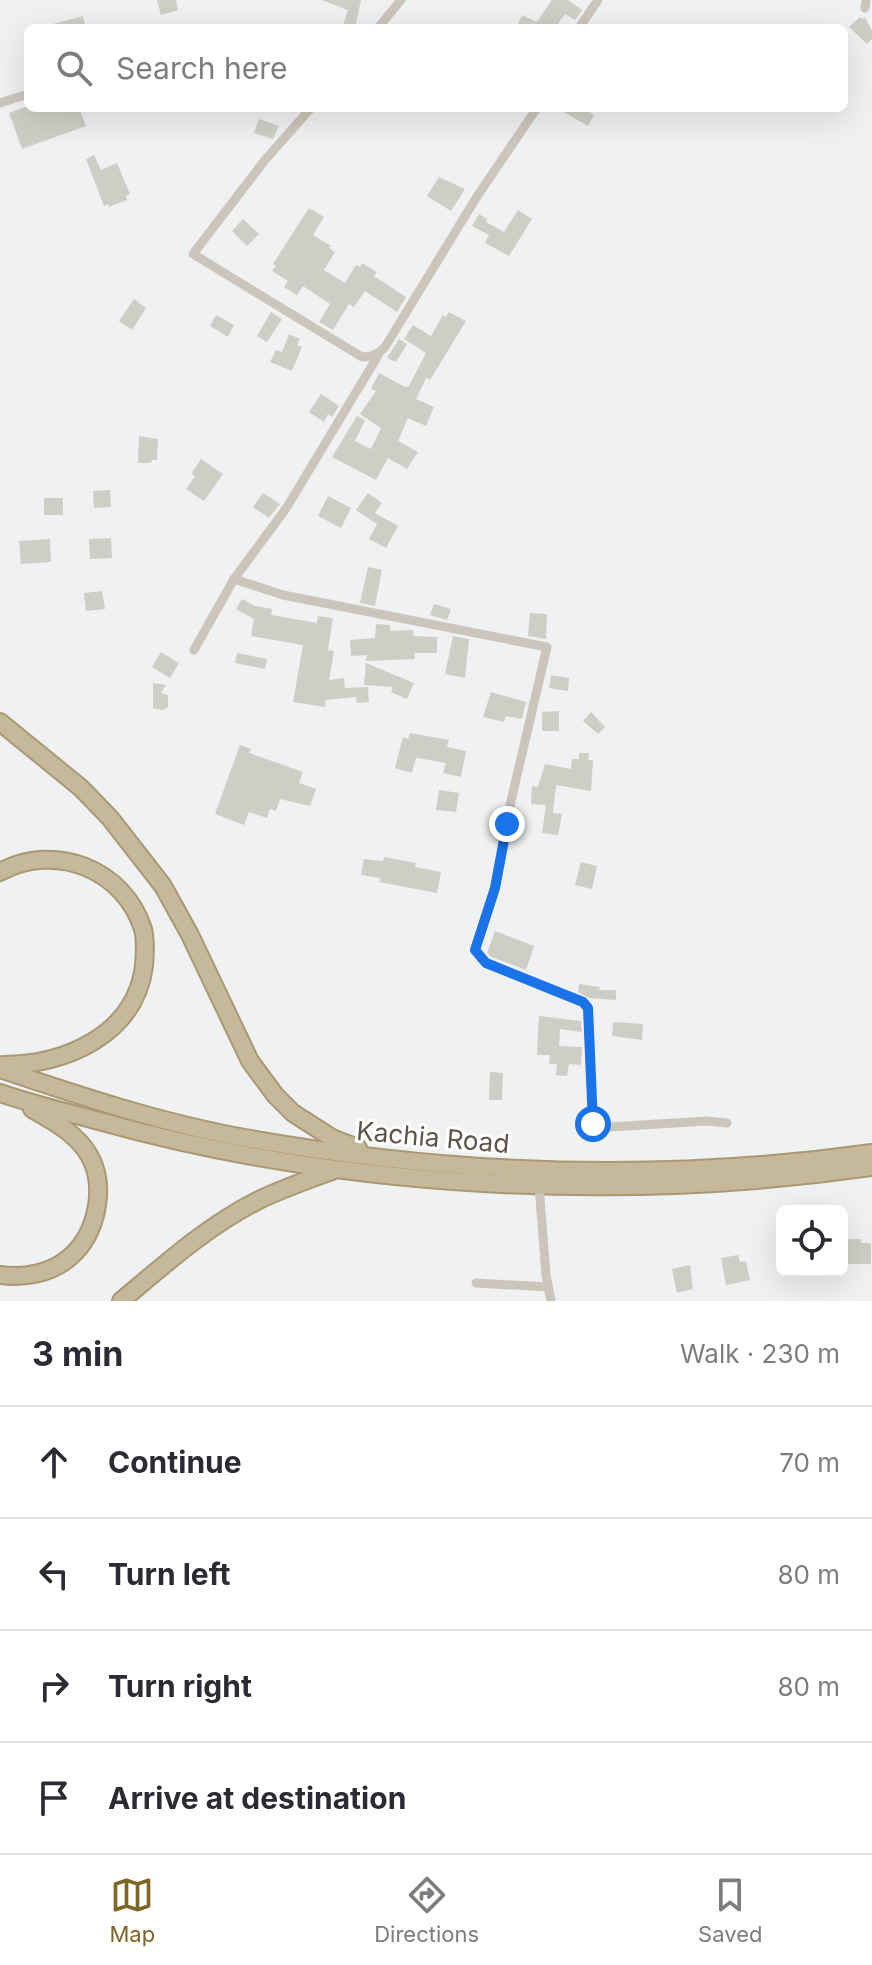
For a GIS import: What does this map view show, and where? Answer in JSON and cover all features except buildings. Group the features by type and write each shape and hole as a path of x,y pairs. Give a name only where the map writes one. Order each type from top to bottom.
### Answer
{"highway":[{"path":"0,722 81,788 110,818 163,886 250,1061 275,1095 293,1113 332,1138 387,1164"},
{"path":"0,872 28,861 54,859 75,861 95,870 126,897 144,932 145,952 135,997 108,1030 72,1053 51,1061 0,1067"},
{"name":"Kachia Road","path":"0,1067 156,1118 243,1138 387,1164 539,1185 717,1182 872,1167"},
{"path":"0,1275 30,1275 50,1270 70,1257 84,1240 98,1197 95,1171 89,1155 77,1140 7,1095"},
{"name":"Kachia Road","path":"7,1095 189,1145 336,1169 387,1164 604,1173 751,1167 872,1153"},
{"path":"121,1301 216,1225 257,1201 336,1169"}],"street":[{"path":"381,24 401,0"},
{"path":"582,24 598,0"},
{"path":"0,103 24,95"},
{"path":"307,112 265,160 193,254 362,357 379,354"},
{"path":"194,650 234,579 287,507 476,198 534,112"},
{"path":"234,579 283,595 547,647 511,801 495,888 475,950 486,963 583,1002 588,1008 593,1124 609,1127 706,1121 727,1123"},
{"path":"539,1185 551,1301"},
{"path":"476,1283 548,1287"}],"route":[{"path":"507,824 495,888 475,950 486,963 583,1002 588,1008 593,1124"}]}
